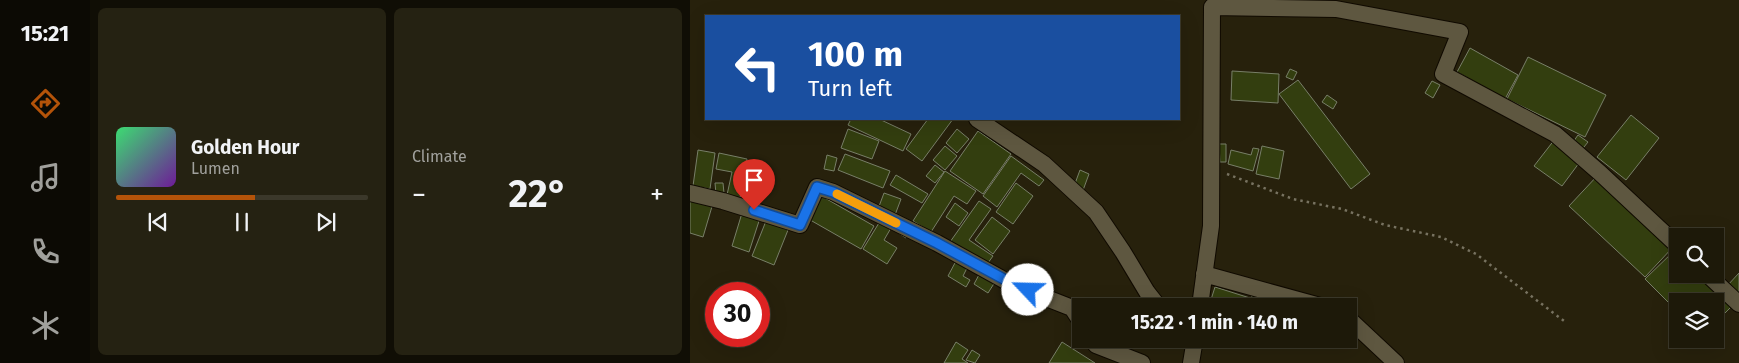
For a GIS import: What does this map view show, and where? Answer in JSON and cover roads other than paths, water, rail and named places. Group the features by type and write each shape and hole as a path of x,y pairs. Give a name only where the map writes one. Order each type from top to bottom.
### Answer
{"street":[{"path":"1201,298 1211,226 1215,4 1336,9 1460,32 1443,74 1555,134 1669,238"},
{"path":"978,120 1044,164 1096,212 1152,298"},
{"path":"690,193 724,201 800,225 817,187 833,192 937,243 1013,284 1072,308"},
{"path":"1204,274 1291,298"},
{"path":"1717,283 1739,304"},
{"path":"1357,326 1396,363"},
{"path":"1104,348 1142,363"},
{"path":"1191,363 1194,348"}]}
